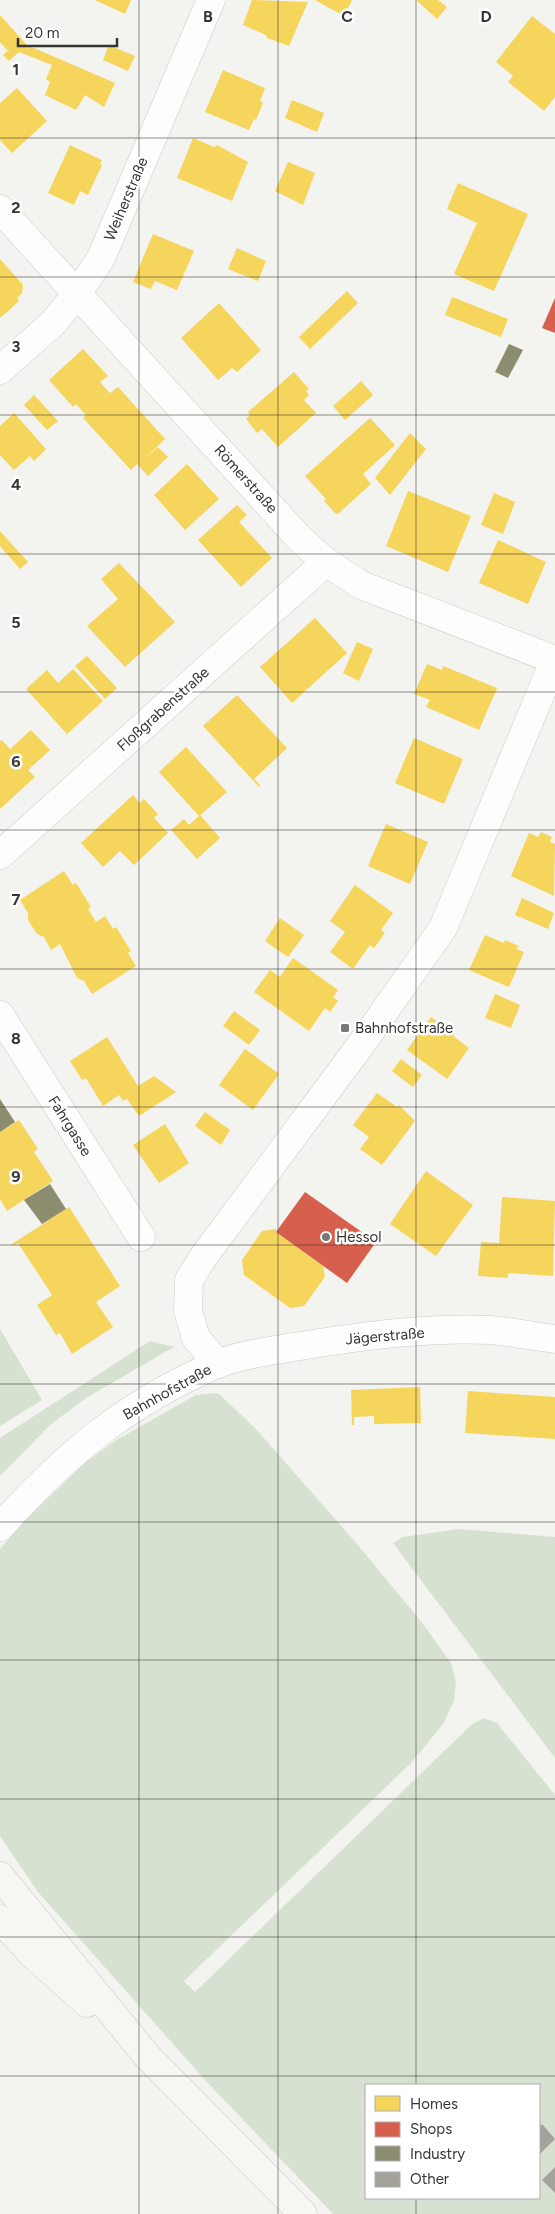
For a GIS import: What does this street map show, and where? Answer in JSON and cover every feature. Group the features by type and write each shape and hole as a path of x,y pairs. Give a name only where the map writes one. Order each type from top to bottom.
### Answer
{"main road":[{"path":"0,1876 147,2056 206,2118 303,2214"},
{"path":"0,1919 33,1955 147,2056"}],"street":[{"name":"Weiherstraße","path":"0,370 53,323 77,294 101,258 211,0"},
{"name":"Römerstraße","path":"0,209 300,539 326,562 361,585 555,660"},
{"name":"Floßgrabenstraße","path":"0,855 326,562"},
{"name":"Bahnhofstraße","path":"0,1527 54,1470 112,1422 142,1403 218,1364 196,1338 190,1321 188,1311 190,1280 204,1256 360,1046 443,928 555,660"},
{"name":"Fahrgasse","path":"0,1015 140,1237"},
{"name":"Jägerstraße","path":"218,1364 277,1350 347,1338 400,1333 492,1330 555,1338"}],"green space":[{"path":"0,1329 42,1400 0,1426"},
{"path":"150,1341 174,1347 86,1398 50,1425 0,1476 0,1438"},
{"path":"218,1393 255,1428 358,1545 423,1624 451,1663 456,1682 454,1700 444,1723 411,1763 184,1981 195,1992 471,1725 484,1718 497,1723 555,1795 555,2214 333,2214 206,2081 38,1892 0,1836 0,1549 27,1518 86,1462 118,1439 196,1395"},
{"path":"459,1529 555,1537 555,1758 393,1543 403,1537"}],"building: Homes":[{"path":"95,0 131,0 125,14"},
{"path":"252,0 308,2 289,46 267,38 266,35 243,25"},
{"path":"315,0 352,0 344,16"},
{"path":"416,0 438,0 447,7 437,19"},
{"path":"0,15 27,45 115,83 104,107 85,95 76,110 45,95 50,82 46,79 52,65 19,52 9,61 3,55 8,51 0,42"},
{"path":"532,16 555,34 555,97 544,111 508,82 513,76 496,62"},
{"path":"109,45 135,56 128,71 103,60"},
{"path":"223,70 265,88 260,101 263,103 256,120 254,119 249,130 205,112"},
{"path":"17,88 47,121 12,153 0,140 0,103"},
{"path":"292,100 324,113 317,132 285,118"},
{"path":"193,138 214,147 217,145 248,162 232,201 177,178"},
{"path":"70,145 102,160 100,164 102,165 88,195 80,191 74,205 48,193"},
{"path":"288,162 315,173 303,205 275,191"},
{"path":"458,183 528,214 494,291 454,274 477,223 447,209"},
{"path":"153,234 194,251 177,290 155,281 151,289 133,282"},
{"path":"237,248 266,261 258,281 228,269"},
{"path":"0,259 23,285 22,293 17,298 19,301 0,318"},
{"path":"347,291 358,303 310,349 299,337"},
{"path":"452,297 508,319 501,337 445,315"},
{"path":"219,303 261,350 237,372 232,368 218,380 181,338"},
{"path":"83,349 108,376 100,382 110,393 118,387 165,439 145,458 158,447 168,457 148,476 137,464 131,470 83,418 86,415 76,404 73,407 49,380"},
{"path":"294,372 309,389 306,391 309,395 304,400 316,413 278,447 262,429 257,433 246,419 250,415 248,412"},
{"path":"361,381 373,395 345,420 333,406"},
{"path":"34,395 58,421 47,430 24,405"},
{"path":"14,413 46,449 34,461 30,456 14,470 0,455 0,426"},
{"path":"370,418 395,445 363,474 371,484 338,514 335,513 324,501 326,499 305,476"},
{"path":"410,433 426,449 390,495 375,478"},
{"path":"187,464 219,499 185,530 154,495"},
{"path":"408,491 471,516 448,572 386,546"},
{"path":"494,493 515,502 503,534 481,525"},
{"path":"237,505 247,515 239,522 272,558 241,587 198,540"},
{"path":"0,531 28,562 20,569 0,546"},
{"path":"498,540 546,562 528,604 479,583"},
{"path":"119,563 175,622 125,667 87,626 118,599 101,579"},
{"path":"315,618 347,653 292,703 260,667"},
{"path":"357,642 373,649 359,681 343,673"},
{"path":"87,656 117,688 105,699 75,666"},
{"path":"427,664 442,670 443,666 497,688 479,730 426,707 430,700 414,694"},
{"path":"73,669 103,701 67,734 26,689 47,670 58,683"},
{"path":"237,695 287,748 254,779 260,785 259,787 203,726"},
{"path":"31,730 50,750 28,770 35,777 0,809 0,741 2,740 10,749"},
{"path":"414,738 463,759 444,804 395,783"},
{"path":"186,747 227,792 199,816 159,772"},
{"path":"133,795 140,803 144,799 158,814 154,818 168,833 134,865 120,851 103,867 81,843"},
{"path":"200,815 220,838 197,859 171,830 184,819 189,825"},
{"path":"386,824 428,842 410,884 368,866"},
{"path":"541,832 552,837 550,842 555,844 554,896 511,876 529,833 538,837"},
{"path":"64,871 73,885 76,883 91,907 88,909 96,922 105,916 113,929 116,927 131,951 128,953 136,966 92,994 84,981 77,978 60,944 51,950 44,937 37,934 28,920 28,913 20,900"},
{"path":"355,885 393,913 381,930 385,933 374,948 370,945 353,969 330,952 345,932 330,921"},
{"path":"522,898 554,913 548,929 515,915"},
{"path":"280,918 304,935 288,957 265,941"},
{"path":"485,935 504,943 505,940 519,946 516,949 524,952 509,987 469,970"},
{"path":"293,958 338,990 333,997 338,1001 330,1012 325,1008 309,1031 254,992 270,970 280,977"},
{"path":"495,994 520,1005 511,1028 485,1018"},
{"path":"234,1011 260,1030 249,1045 223,1026"},
{"path":"431,1017 469,1048 447,1079 407,1050"},
{"path":"107,1037 138,1086 154,1076 176,1092 139,1116 127,1099 123,1101 119,1095 103,1106 86,1078 82,1080 70,1061"},
{"path":"245,1049 279,1074 253,1110 219,1085"},
{"path":"401,1059 422,1075 413,1087 392,1071"},
{"path":"377,1093 397,1107 399,1105 415,1121 382,1165 360,1149 369,1137 353,1125"},
{"path":"205,1112 230,1130 221,1145 195,1126"},
{"path":"19,1120 38,1149 34,1152 53,1181 7,1211 0,1199 0,1132"},
{"path":"165,1124 189,1163 159,1183 133,1145"},
{"path":"426,1171 473,1205 436,1256 390,1224"},
{"path":"502,1197 555,1201 553,1276 508,1273 508,1278 478,1276 481,1242 499,1243"},
{"path":"69,1207 120,1286 96,1302 113,1327 72,1354 60,1333 56,1335 37,1305 52,1295 18,1243 13,1246 12,1244"},
{"path":"276,1229 276,1232 323,1266 325,1277 304,1306 290,1308 244,1275 242,1260 262,1231"},
{"path":"420,1387 421,1423 374,1424 374,1416 354,1417 354,1425 352,1425 351,1390"},
{"path":"468,1391 555,1397 555,1439 465,1433"}],"building: Shops":[{"path":"555,298 555,333 542,328"},
{"name":"Hessol","path":"305,1192 376,1242 347,1283 276,1232"}],"building: Industry":[{"path":"509,344 523,350 508,378 495,372"},
{"path":"0,1099 15,1122 0,1132"},
{"path":"50,1184 66,1209 42,1224 24,1200"}],"building: Other":[{"path":"542,2124 555,2139 540,2154 540,2126"},
{"path":"555,2167 555,2193 542,2180"}],"place":[{"name":"Bahnhofstraße","path":"345,1028"},
{"name":"Hessol","path":"326,1237"}]}
